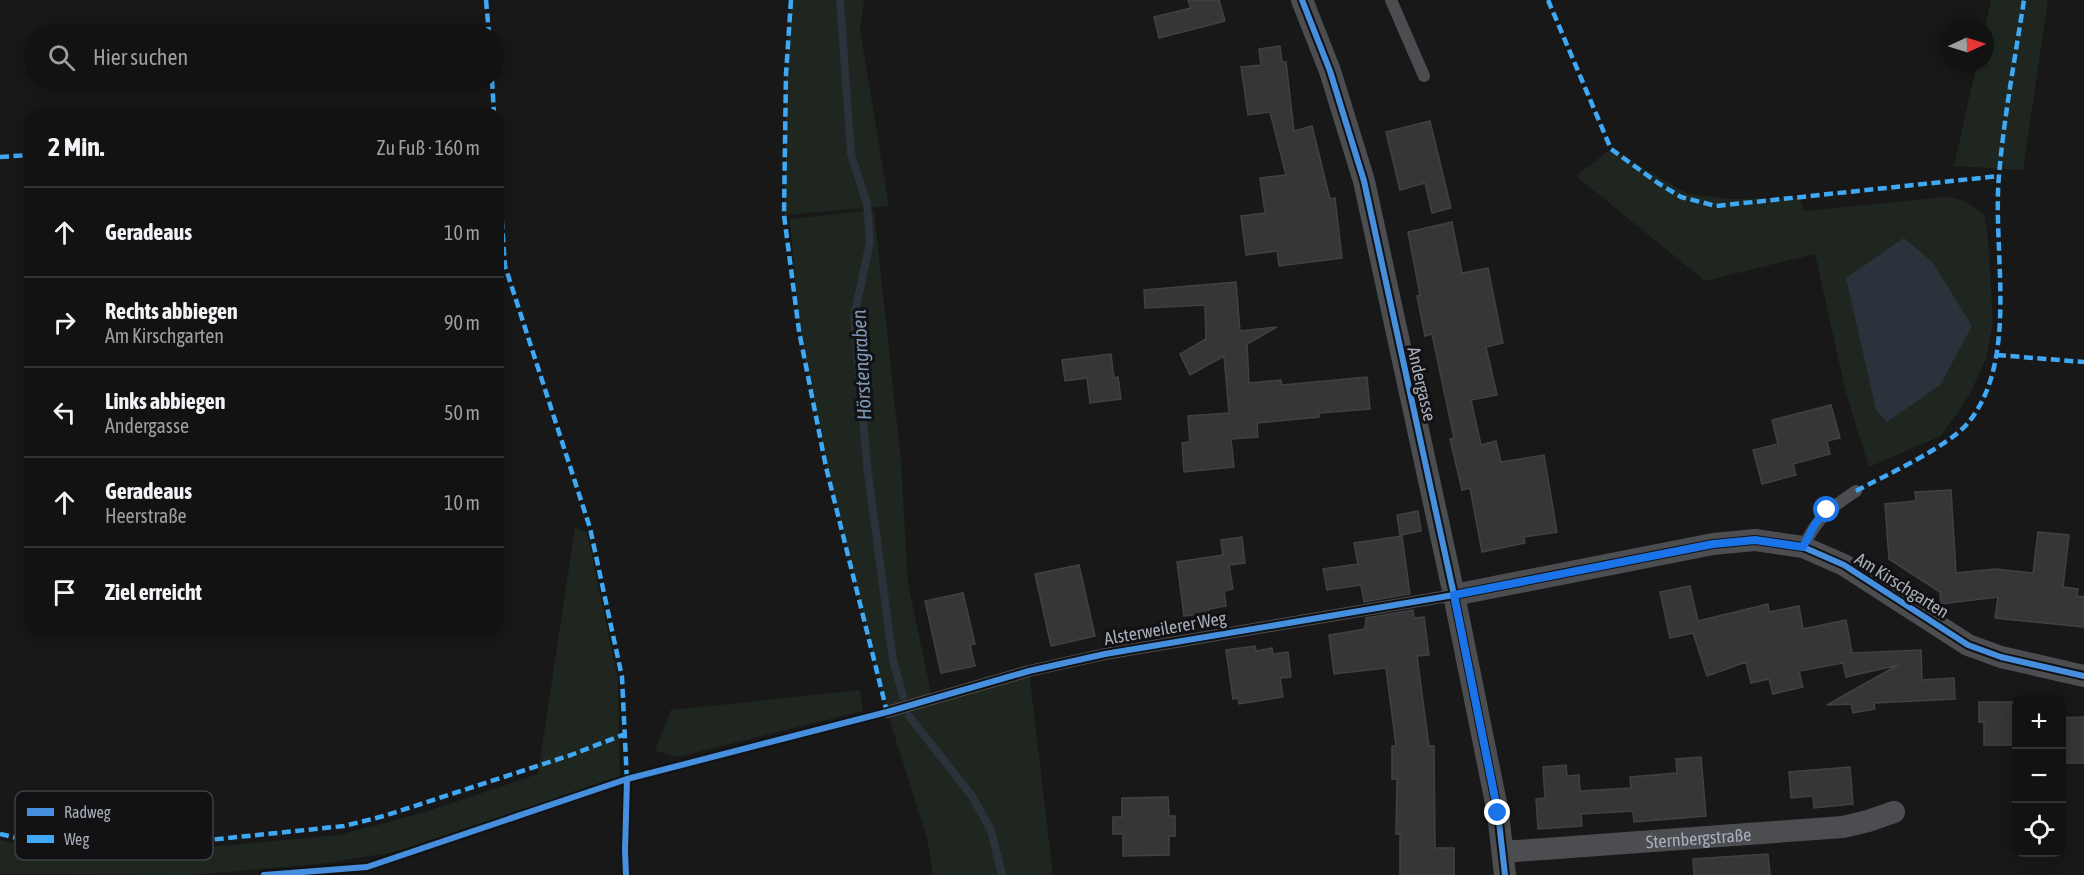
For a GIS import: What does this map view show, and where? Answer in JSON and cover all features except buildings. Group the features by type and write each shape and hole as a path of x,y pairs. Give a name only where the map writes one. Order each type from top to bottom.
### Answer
{"street":[{"name":"Andergasse","path":"1302,0 1330,71 1364,181 1454,595 1491,780 1505,875"},
{"name":"Am Kirschgarten","path":"1454,595 1713,544 1755,540 1803,547 1844,565 1968,645 2001,657 2084,675"},
{"name":"Sternbergstraße","path":"1503,852 1843,826 1894,812"}],"lane":[{"path":"1391,0 1424,76"},
{"path":"1803,547 1815,524 1827,510 1856,491"},
{"name":"Alsterweilerer Weg","path":"887,712 1029,670 1105,654 1454,595"}],"shaded area":[{"path":"791,0 864,0 860,30 889,206 784,215 786,74"},
{"path":"1991,0 2048,0 2023,170 1954,166 1975,72 1994,72 1994,18 1987,18"},
{"path":"1611,149 1688,194 1730,199 1800,198 1804,211 1947,197 1965,201 1984,214 1988,238 1993,322 1986,358 1970,394 1941,436 1869,467 1845,389 1815,254 1705,281 1576,176"},
{"path":"874,210 901,462 908,583 932,698 1029,671 1053,875 933,875 927,838 887,712 826,467 799,331 790,219"},
{"path":"1904,238 1933,263 1972,326 1940,385 1887,422 1876,410 1846,278"},
{"path":"575,527 587,533 618,679 620,785 460,836 389,853 320,864 190,875 0,874 0,840 15,843 15,860 213,860 213,847 339,835 422,813 538,774"},
{"path":"860,690 863,711 678,757 655,751 671,710"}],"waterway":[{"name":"Hörstengraben","path":"840,0 851,154 867,204 870,242 854,317 867,465 893,661 903,696"},
{"name":"Hörstengraben","path":"909,716 972,796 991,830 1002,875"}],"marked path":[{"path":"486,0 488,24"},
{"path":"791,0 786,74 784,215 799,331 826,467 887,712 883,713"},
{"path":"1548,0 1611,149 1681,197 1716,206 1999,176"},
{"path":"1856,491 1916,460 1959,432 1968,423 1984,397 1994,368 1999,337 2000,304 1999,175 2024,0"},
{"path":"493,90 494,108"},
{"path":"0,157 24,155"},
{"path":"504,252 505,266 590,528 622,677 627,782"},
{"path":"1997,355 2084,362"},
{"path":"213,840 344,826 384,816 571,755 625,734"},
{"path":"0,834 15,837"}],"cycle path":[{"path":"1302,0 1330,71 1364,181 1454,595 1498,813 1505,875"},
{"path":"264,875 367,867 627,779 887,712 1029,671 1105,654 1454,595 1713,544 1755,540 1803,547 1844,565 1968,645 2001,657 2084,676"},
{"path":"626,875 627,779"}],"route":[{"path":"1498,813 1454,595 1713,544 1755,540 1803,547 1815,524 1827,510"}]}
